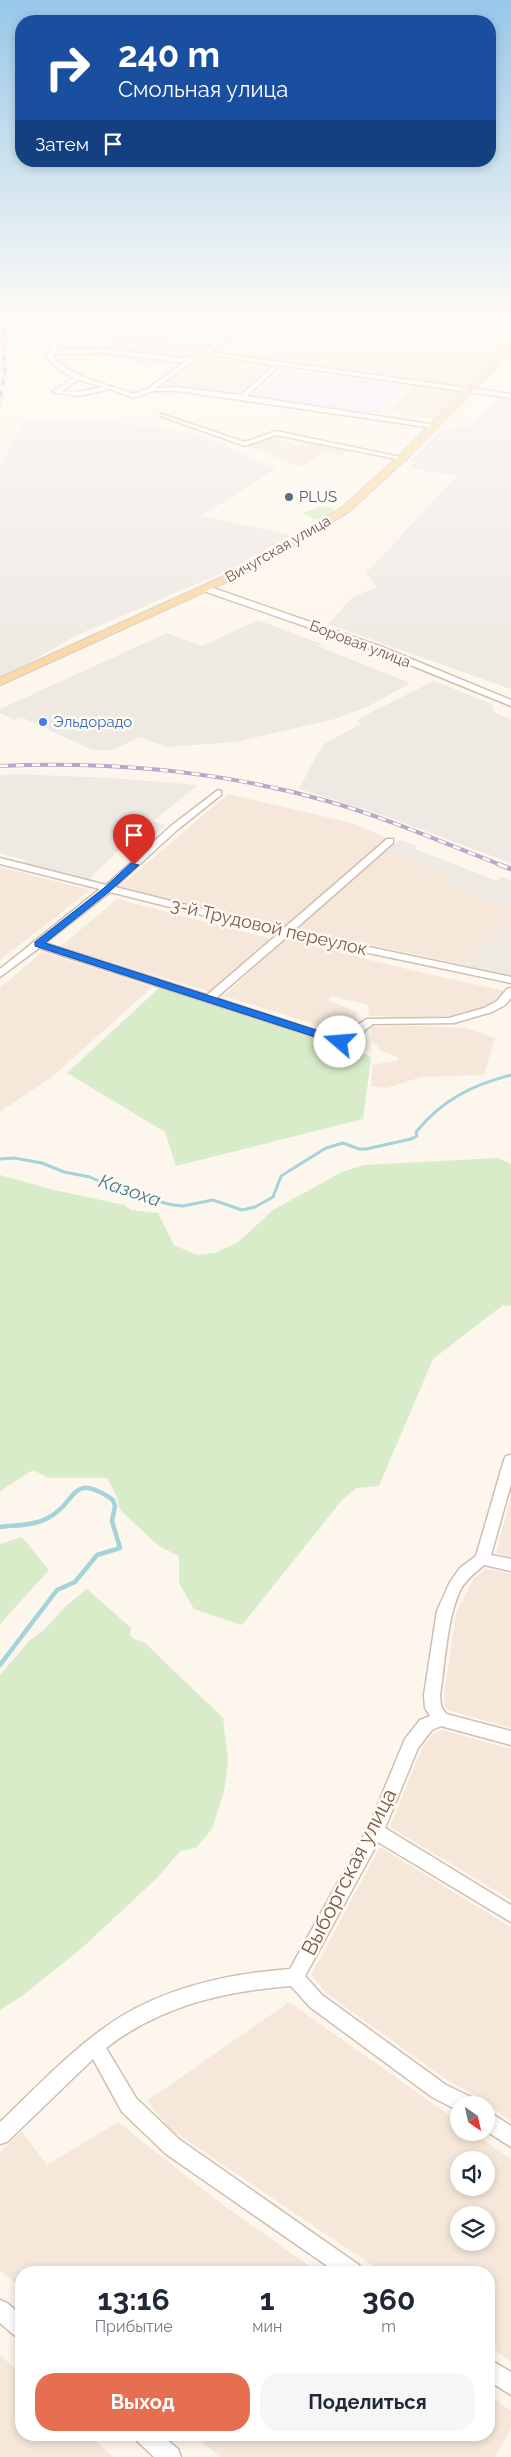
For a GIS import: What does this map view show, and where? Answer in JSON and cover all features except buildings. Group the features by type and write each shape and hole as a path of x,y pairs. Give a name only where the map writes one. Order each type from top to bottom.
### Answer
{"main road":[{"name":"Вичугская улица","path":"0,682 245,570 344,510 402,458 433,427"}],"street":[{"path":"195,427 245,444 276,433 402,458"},
{"name":"Боровая улица","path":"207,589 379,649 511,703"},
{"path":"0,974 107,890 174,828 218,793"},
{"path":"209,999 390,841"},
{"name":"3-й Трудовой переулок","path":"0,861 107,890 286,932 511,980"},
{"path":"38,944 340,1042 348,1042 358,1037 360,1028 365,1023 371,1021 450,1021 488,1010 501,1003 511,991"},
{"path":"511,1460 482,1559 465,1572 456,1586 445,1611 432,1695 433,1708 441,1719 511,1738"},
{"path":"482,1559 511,1565"},
{"name":"Выборгская улица","path":"0,2135 95,2046 128,2022 185,1996 220,1986 256,1979 295,1977 375,1831 411,1744 426,1725 441,1719"},
{"path":"375,1831 511,1914"},
{"path":"295,1977 316,2002 439,2091 450,2097"},
{"path":"95,2046 129,2105 173,2147 343,2266"},
{"path":"495,2126 511,2138"},
{"path":"0,2310 15,2323"},
{"path":"495,2373 511,2385"},
{"path":"152,2441 170,2457"}],"shaded area":[{"path":"21,427 150,427 183,431 218,442 276,469 201,516 292,535 229,570 77,635 0,679 0,468"},
{"path":"457,427 511,427 511,689 328,624 353,597 377,587 366,573 457,476 409,468 415,462 410,461 441,430 453,431"},
{"path":"271,436 298,446 307,441 349,449 341,456 326,452 300,467 248,446"},
{"path":"258,620 322,644 317,646 410,683 369,706 335,719 236,742 166,747 140,737 112,750 92,750 21,717 14,720 0,713 0,709 167,633 202,646"},
{"path":"434,681 492,704 494,712 511,720 511,863 391,818 299,789 320,749 326,743 362,723 357,721 366,715"},
{"path":"12,774 113,778 198,785 153,821 166,825 138,850 122,847 88,880 23,863 26,860 0,853 0,776"},
{"path":"228,794 352,823 387,838 285,927 119,887"},
{"path":"401,840 417,846 415,849 497,881 502,877 511,881 511,908 445,883 451,877 386,850"},
{"path":"386,850 452,877 445,883 511,908 511,922 465,965 296,929"},
{"path":"0,867 90,890 0,960"},
{"path":"117,899 271,939 211,992 60,947"},
{"path":"511,922 511,980 465,965"},
{"path":"285,939 505,991 496,1004 448,1019 368,1016 369,1005 332,996 328,1000 357,1012 356,1024 346,1034 224,996"},
{"path":"42,952 152,987 52,1077 0,1112 0,988"},
{"path":"371,1027 466,1028 495,1038 484,1075 421,1077 387,1088 371,1086 372,1065 399,1060 396,1056 381,1051 372,1040"},
{"path":"511,1496 511,1557 496,1553"},
{"path":"486,1569 511,1574 511,1728 448,1710 445,1706 444,1696 456,1614 474,1578"},
{"path":"442,1730 511,1749 511,1900 390,1827 422,1748 434,1733"},
{"path":"380,1847 511,1927 511,2121 495,2110 495,2096 476,2096 447,2080 326,1993 311,1975"},
{"path":"289,2002 450,2116 450,2141 485,2141 511,2159 511,2362 495,2350 495,2266 373,2266 170,2129 147,2101"},
{"path":"118,2122 215,2199 310,2266 15,2266 15,2283 0,2270 0,2152 22,2131 47,2165"},
{"path":"0,2355 15,2369 15,2441 96,2441 113,2457 0,2457"},
{"path":"495,2399 511,2411 511,2429 495,2457 220,2457 201,2441 495,2441"}],"green space":[{"path":"322,506 333,508 335,512 317,520 303,513"},
{"path":"160,987 368,1055 371,1059 363,1119 176,1166 165,1132 67,1073"},
{"path":"498,1158 511,1164 511,1306 503,1305 433,1359 379,1486 356,1488 342,1500 242,1625 194,1609 179,1583 179,1556 159,1546 120,1510 117,1497 107,1478 49,1478 33,1470 0,1491 0,1175 54,1190 124,1205 131,1210 158,1213 174,1245 197,1255 215,1253 237,1243 273,1210 342,1172 364,1165"},
{"path":"22,1537 49,1570 0,1624 0,1544"},
{"path":"87,1589 131,1628 130,1635 134,1639 145,1643 223,1718 228,1761 224,1792 212,1829 196,1848 180,1851 159,1876 83,1947 22,1996 0,2010 0,1675 30,1640 44,1630 67,1605"}],"waterway":[{"name":"Казоха","path":"0,1159 14,1158 42,1163 64,1172 90,1177 127,1194 173,1205 183,1206 213,1200 242,1210 255,1207 273,1197 281,1176 326,1148 343,1143 359,1149 366,1149 411,1139 417,1136 416,1132 436,1111 459,1095 483,1084 511,1075"},
{"name":"Казоха","path":"0,1527 29,1524 46,1519 57,1512 75,1492 89,1488 113,1500 115,1506 112,1521 120,1548 97,1555 75,1582 57,1590 0,1665"}],"railway":[{"path":"0,766 83,765 124,767 206,775 246,782 327,801 371,815 501,865"},
{"path":"498,864 511,869"}],"place":[{"name":"PLUS","path":"289,497"},
{"name":"Эльдорадо","path":"43,722"}],"route":[{"path":"134,865 107,890 38,944 340,1042"}]}
